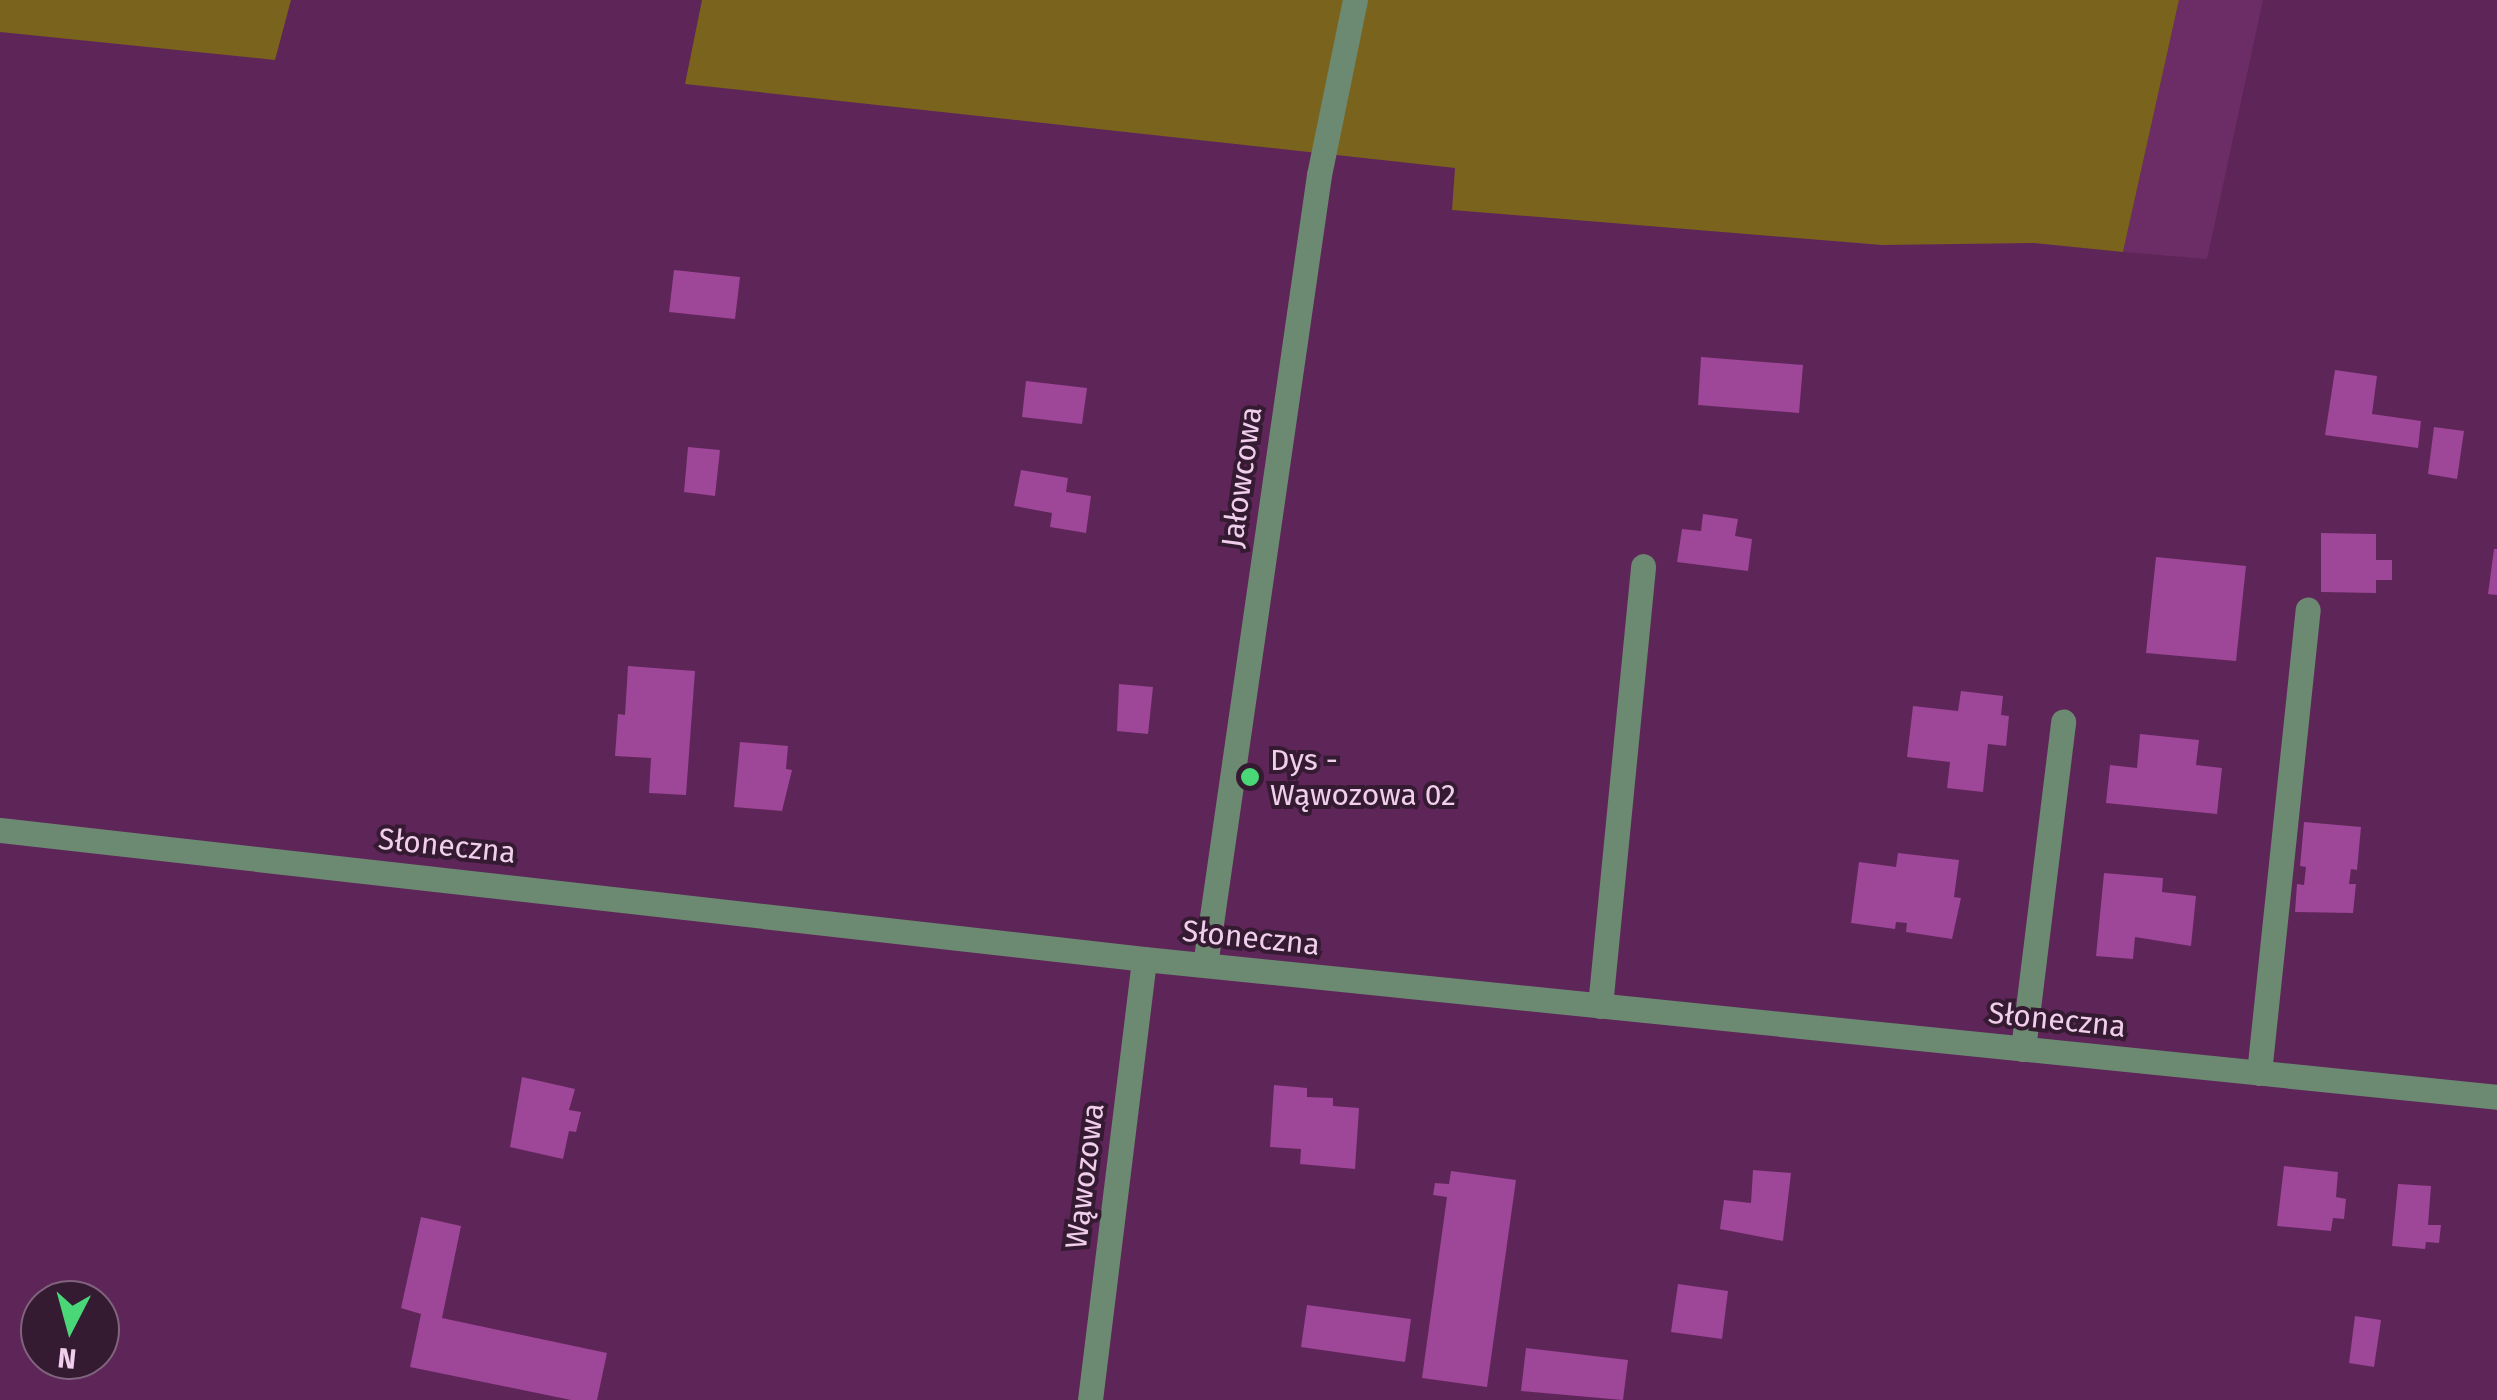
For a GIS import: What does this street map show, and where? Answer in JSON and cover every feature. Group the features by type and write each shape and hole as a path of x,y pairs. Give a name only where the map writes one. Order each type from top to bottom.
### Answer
{"street":[{"name":"Jałowcowa","path":"1205,966 1319,175 1356,0"},
{"path":"1600,1006 1643,566"},
{"path":"2259,1073 2308,610"},
{"path":"2023,1049 2064,721"},
{"name":"Słoneczna","path":"0,830 1205,966 2497,1098"},
{"name":"Wąwozowa","path":"1090,1400 1144,959"}],"shaded area":[{"path":"0,0 291,0 275,60 0,32"},
{"path":"702,0 2179,0 2123,252 2034,243 1882,245 1452,210 1455,168 685,84"},
{"path":"2179,0 2263,0 2207,259 2123,252"}],"building":[{"path":"674,270 740,277 735,319 669,312"},
{"path":"1701,357 1803,365 1799,413 1698,405"},
{"path":"2335,370 2377,376 2372,414 2421,421 2418,448 2325,435"},
{"path":"1026,381 1087,388 1082,424 1022,417"},
{"path":"2434,427 2464,431 2457,479 2428,474"},
{"path":"688,447 720,450 715,496 684,492"},
{"path":"1021,470 1068,478 1066,492 1091,496 1086,533 1050,527 1052,513 1014,506"},
{"path":"1703,514 1738,519 1735,536 1752,539 1748,571 1677,562 1682,529 1701,531"},
{"path":"2321,533 2376,534 2376,560 2392,560 2392,580 2376,580 2376,593 2321,592"},
{"path":"2497,549 2497,595 2488,594"},
{"path":"2156,557 2246,566 2236,661 2146,653"},
{"path":"628,666 695,671 686,795 649,793 651,758 615,756 618,714 625,715"},
{"path":"1119,684 1153,687 1148,734 1117,731"},
{"path":"1961,691 2003,696 2001,715 2009,716 2006,746 1988,744 1983,792 1947,788 1950,762 1907,757 1913,706 1958,711"},
{"path":"2140,734 2199,740 2196,765 2222,768 2217,814 2106,803 2110,765 2137,768"},
{"path":"740,742 788,746 786,769 792,770 782,811 734,807"},
{"path":"2304,822 2361,827 2357,870 2351,869 2349,884 2356,884 2353,913 2295,912 2297,884 2304,885 2306,867 2300,866"},
{"path":"1898,853 1959,860 1954,897 1961,898 1952,939 1906,932 1907,923 1896,922 1895,929 1851,923 1859,862 1896,867"},
{"path":"2104,873 2163,878 2162,892 2196,896 2191,946 2135,937 2133,959 2096,956"},
{"path":"522,1077 575,1089 569,1110 581,1112 576,1132 569,1131 563,1159 510,1147"},
{"path":"1274,1085 1307,1088 1307,1097 1333,1098 1333,1106 1359,1108 1355,1169 1300,1164 1301,1149 1270,1147"},
{"path":"2284,1166 2338,1172 2336,1197 2346,1199 2344,1219 2333,1218 2331,1231 2277,1226"},
{"path":"1753,1170 1791,1173 1783,1241 1720,1229 1724,1200 1751,1203"},
{"path":"1451,1171 1516,1180 1487,1387 1422,1378 1447,1197 1433,1195 1435,1183 1449,1184"},
{"path":"2398,1184 2431,1186 2428,1225 2441,1225 2439,1243 2426,1242 2425,1249 2392,1246"},
{"path":"421,1217 461,1226 442,1318 607,1353 597,1400 571,1400 410,1367 421,1314 401,1308"},
{"path":"1678,1284 1728,1291 1722,1339 1671,1332"},
{"path":"1307,1305 1411,1319 1405,1362 1301,1347"},
{"path":"2355,1316 2381,1320 2374,1367 2349,1363"},
{"path":"1526,1348 1628,1360 1623,1400 1521,1391"}],"place":[{"name":"Dys - Wąwozowa 02","path":"1250,777"}]}
